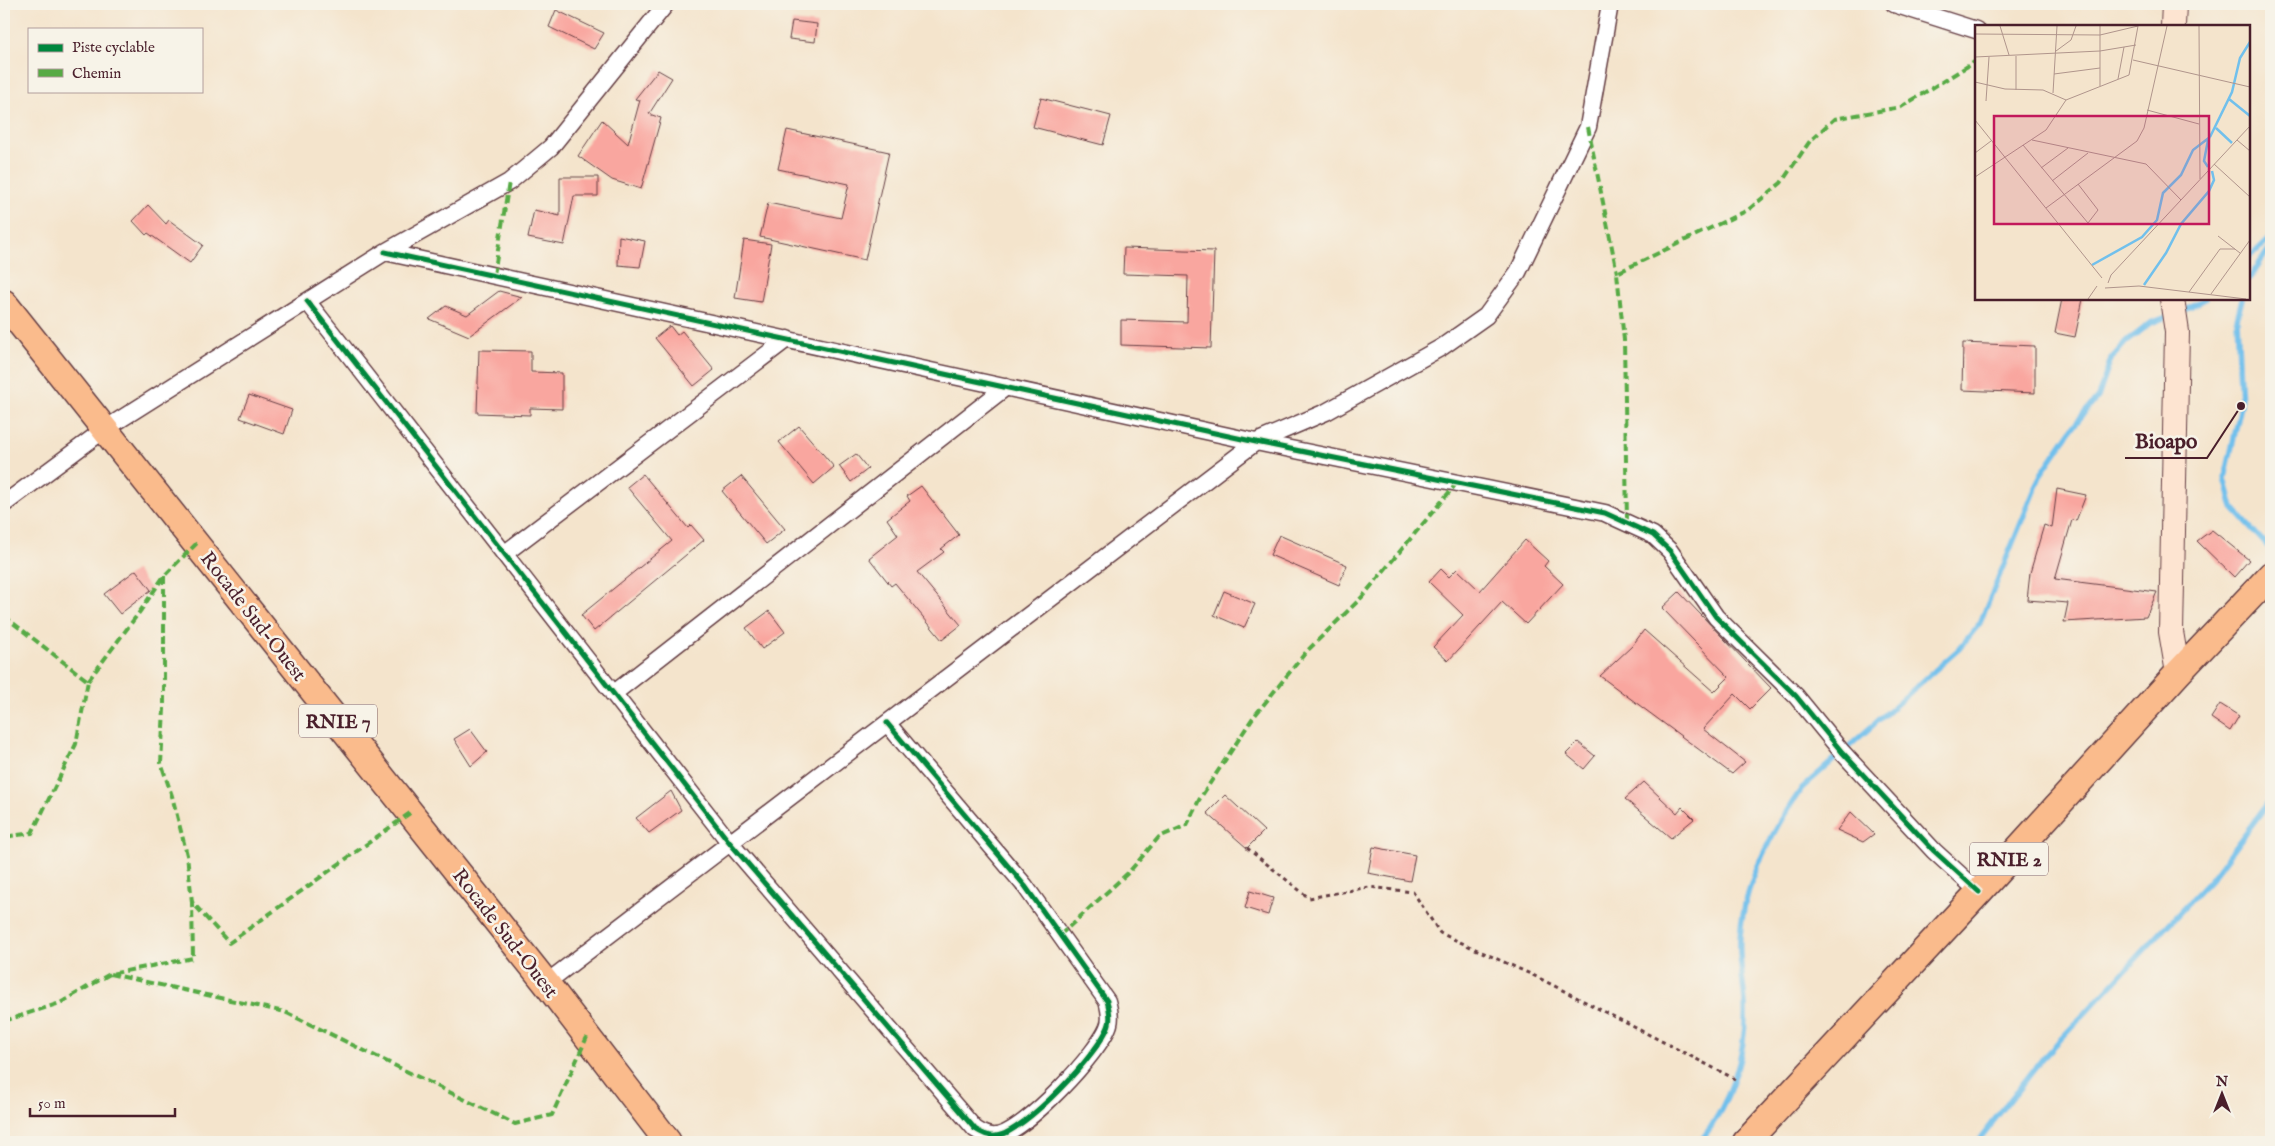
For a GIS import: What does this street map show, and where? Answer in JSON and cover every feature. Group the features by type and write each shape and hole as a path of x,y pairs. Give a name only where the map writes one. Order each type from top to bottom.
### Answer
{"main road":[{"name":"Rocade Sud-Ouest","path":"4,303 546,983 668,1142"},
{"name":"RNIE 2","path":"1746,1142 1979,892 2178,672 2271,575"}],"street":[{"path":"4,504 106,429 385,252 509,182 551,147 666,4"},
{"path":"546,983 1256,442 1326,412 1442,347 1486,316 1518,272 1588,127 1610,4"},
{"path":"1894,4 1975,30"},
{"path":"2173,25 2174,4"},
{"path":"385,252 1256,442 1606,513 1653,535 1670,551 1716,617 1796,696 1842,752 1934,851 1979,892"},
{"path":"2172,300 2177,332 2171,632 2178,672"},
{"path":"307,301 730,844 975,1129 985,1135 996,1136 1021,1126 1045,1106 1101,1040 1109,1024 1107,1001 1025,886 887,723"},
{"path":"504,554 787,339"},
{"path":"613,694 1006,387"}],"path":[{"path":"1247,848 1309,898 1369,886 1414,892 1440,933 1537,977 1735,1079"}],"building":[{"path":"556,10 604,33 594,49 549,27"},
{"path":"792,21 817,24 815,42 789,39"},
{"path":"658,70 672,78 649,114 661,118 641,189 612,180 578,156 602,120 628,144 640,100 635,99"},
{"path":"1041,98 1111,116 1103,145 1033,127"},
{"path":"787,130 889,152 865,260 760,237 768,203 841,218 849,184 778,169"},
{"path":"560,177 598,177 598,196 574,196 564,245 528,238 534,210 560,216"},
{"path":"148,205 166,224 169,220 203,245 190,263 148,233 146,235 133,221"},
{"path":"619,236 645,241 640,267 618,265"},
{"path":"744,240 771,244 761,302 735,298"},
{"path":"1124,248 1214,251 1211,348 1121,345 1121,320 1187,322 1188,276 1123,274"},
{"path":"499,291 522,297 469,336 429,319 446,306 467,315"},
{"path":"2062,300 2083,300 2075,337 2055,333"},
{"path":"670,326 677,335 682,331 714,370 694,386 655,338"},
{"path":"1963,343 2035,346 2035,393 1962,390"},
{"path":"479,350 531,351 531,372 562,373 562,409 530,408 530,415 477,413"},
{"path":"249,395 292,410 284,434 240,418"},
{"path":"799,426 834,467 814,484 779,442"},
{"path":"856,454 868,469 851,482 839,466"},
{"path":"643,474 688,528 691,525 704,540 594,631 581,615 672,541 627,487"},
{"path":"741,476 785,529 766,544 722,491"},
{"path":"921,486 959,535 941,549 944,552 917,572 961,625 942,640 895,583 891,586 869,558 898,535 887,519 910,501 907,496"},
{"path":"2057,489 2086,495 2076,521 2072,520 2055,579 2157,592 2146,617 2064,622 2068,603 2027,600 2030,573 2044,525 2052,528"},
{"path":"2212,530 2249,560 2234,577 2197,541"},
{"path":"1279,535 1347,565 1339,585 1270,555"},
{"path":"1525,540 1548,561 1544,566 1563,584 1526,624 1502,602 1448,661 1433,647 1463,615 1429,582 1441,569 1449,577 1457,569 1480,591"},
{"path":"136,570 151,590 120,614 104,594"},
{"path":"1224,591 1255,604 1244,628 1214,615"},
{"path":"1679,592 1771,688 1750,709 1735,694 1703,729 1745,762 1732,774 1600,676 1632,646 1644,630 1714,692 1729,677 1662,608"},
{"path":"769,611 785,632 762,649 746,628"},
{"path":"2220,704 2239,716 2230,731 2211,718"},
{"path":"470,729 487,752 471,766 454,739"},
{"path":"1578,742 1595,756 1584,769 1566,754"},
{"path":"1644,782 1677,813 1682,807 1694,819 1671,838 1625,799"},
{"path":"671,791 681,810 649,833 636,818"},
{"path":"1225,795 1264,831 1247,848 1207,813"},
{"path":"1851,812 1874,834 1863,842 1837,830"},
{"path":"1373,847 1415,855 1410,881 1368,873"},
{"path":"1250,891 1273,898 1268,915 1245,908"}],"waterway":[{"path":"2250,257 2271,237"},
{"path":"2250,278 2271,246"},
{"path":"2180,312 2203,300"},
{"path":"2242,300 2237,319 2241,406 2225,478 2233,508 2269,548"},
{"path":"1700,1142 1711,1127 1728,1095 1740,1060 1745,1023 1740,954 1742,917 1753,877 1780,822 1802,788 1959,649 1980,623 2041,474 2076,423 2098,397 2111,359 2126,342 2151,323 2169,316"},
{"path":"1977,1142 2043,1058 2211,879 2271,799"}],"marked path":[{"path":"1627,522 1624,340 1617,273 1748,210 1781,183 1810,141 1834,119 1901,107 1975,62"},
{"path":"1588,127 1617,273"},
{"path":"494,275 509,182"},
{"path":"1060,935 1129,872 1159,837 1187,825 1199,800 1252,719 1306,652 1362,597 1456,484"},
{"path":"88,681 164,576 197,543"},
{"path":"164,576 164,709 161,763 172,796 187,855 192,902 229,943 410,813"},
{"path":"4,616 88,681 76,744 32,833 4,837"},
{"path":"4,1021 60,1003 110,974 193,958 192,902"},
{"path":"110,974 285,1012 515,1124 552,1115 587,1037"}],"cycle path":[{"path":"385,252 1256,442 1605,513 1653,535 1670,551 1716,617 1796,696 1842,752 1934,851 1979,892"},
{"path":"307,301 730,843 975,1129 987,1135 996,1136 1008,1132 1042,1107 1077,1070 1092,1052 1109,1024 1108,1004 1025,886 887,723"}],"place":[{"name":"Bioapo","path":"2241,406"}]}
